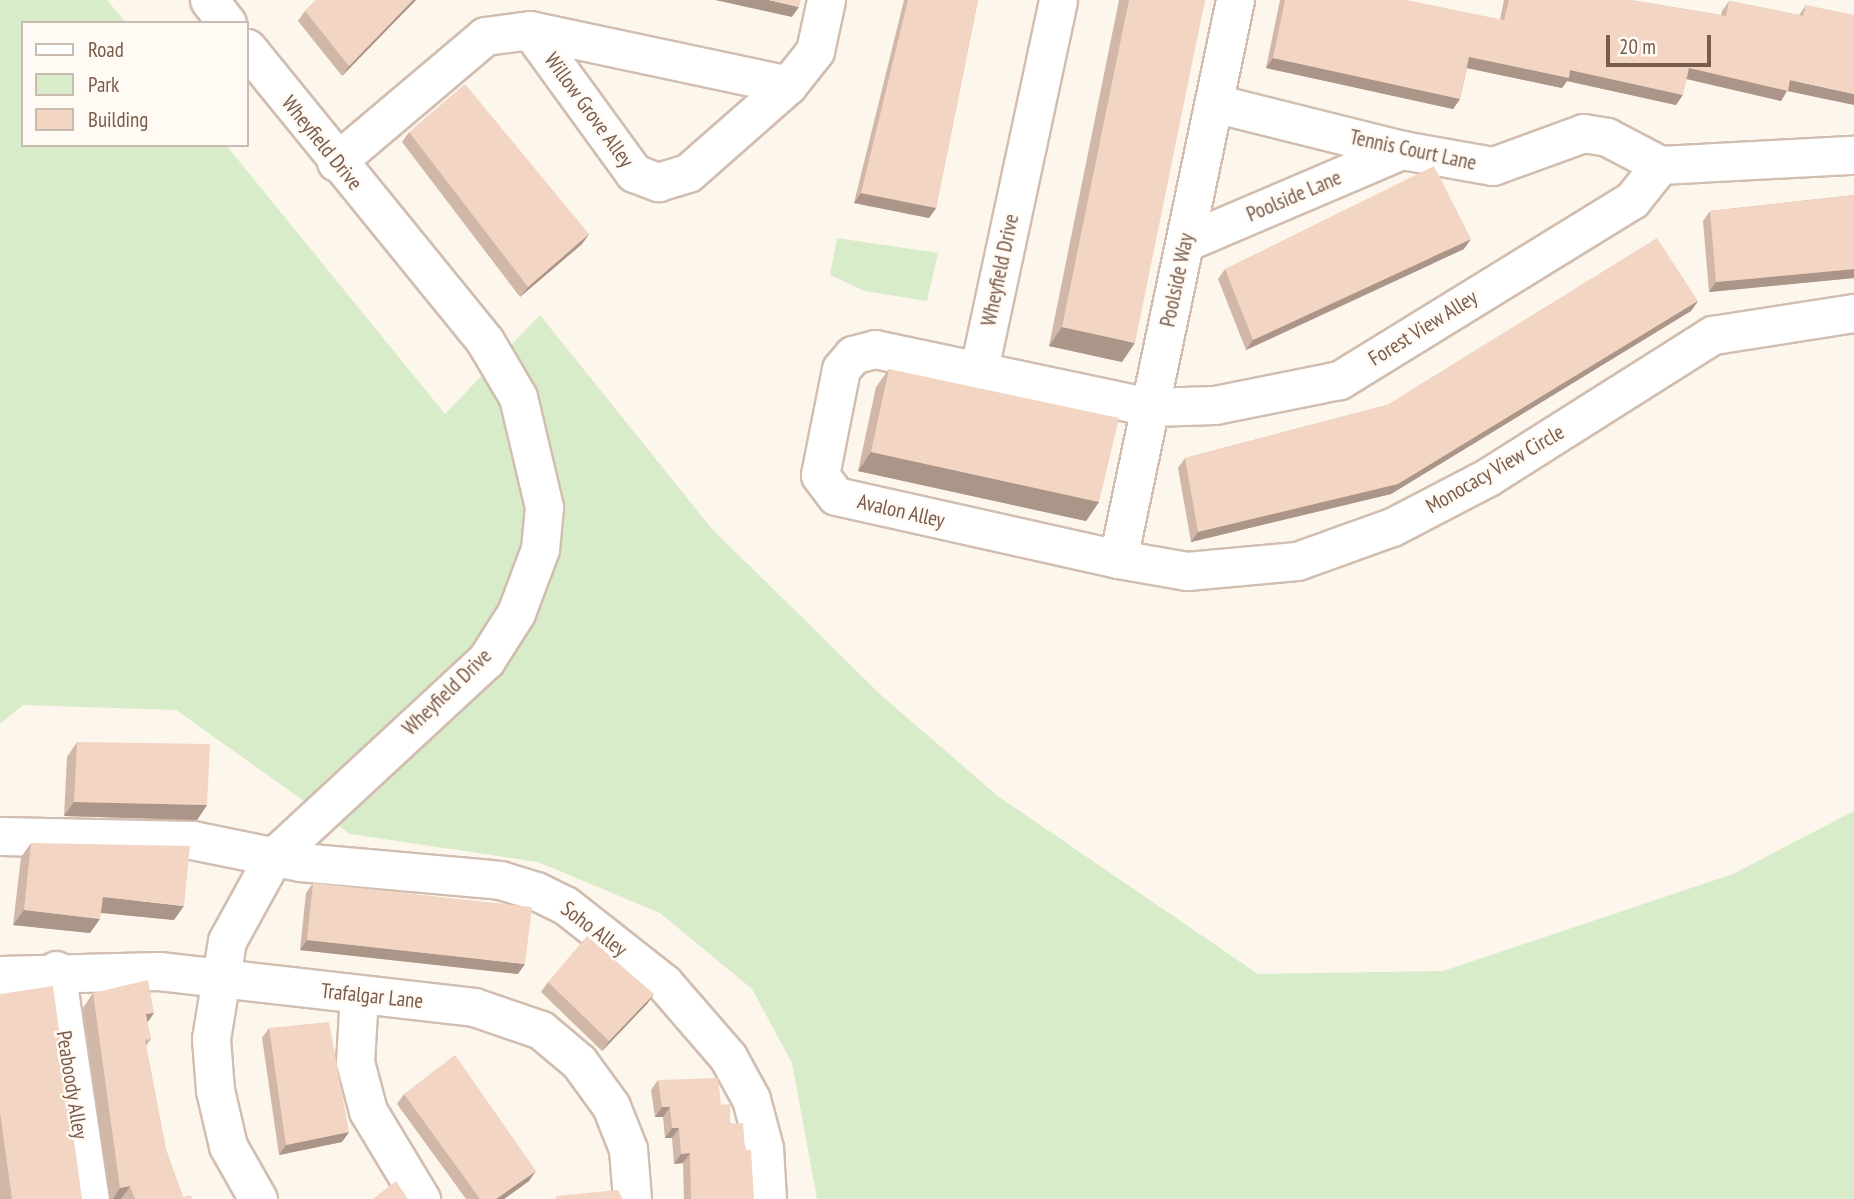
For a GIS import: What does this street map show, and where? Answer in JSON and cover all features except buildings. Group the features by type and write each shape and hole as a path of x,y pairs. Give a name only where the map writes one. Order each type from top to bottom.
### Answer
{"street":[{"path":"209,0 225,21"},
{"name":"Willow Grove Alley","path":"530,30 634,173 658,182 688,173 788,86 815,51 826,0"},
{"name":"Wheyfield Drive","path":"979,369 1058,0"},
{"name":"Poolside Way","path":"1118,559 1235,0"},
{"name":"Willow Grove Alley","path":"337,162 485,36 530,30 788,86"},
{"name":"Wheyfield Drive","path":"248,49 485,341 518,397 544,508 540,549 516,613 486,660 273,857 228,941 219,979 211,1039 215,1090 228,1146 258,1199"},
{"name":"Tennis Court Lane","path":"1213,103 1402,150 1493,166 1583,133 1607,137 1660,164 1854,155"},
{"name":"Poolside Lane","path":"1186,243 1402,150"},
{"name":"Forest View Alley","path":"1150,407 1215,405 1339,380 1632,200 1660,164"},
{"name":"Monocacy View Circle","path":"1118,559 1187,571 1297,561 1392,527 1488,477 1713,335 1854,313"},
{"name":"Avalon Alley","path":"979,369 875,349 853,355 841,369 820,475 836,496 1118,559"},
{"path":"979,369 1150,407"},
{"name":"Soho Alley","path":"0,836 192,840 273,857 385,874 500,880 565,905 664,983 728,1057 751,1099 764,1148 767,1199"},
{"name":"Trafalgar Lane","path":"0,975 56,970 159,971 474,1007 541,1030 579,1062 611,1106 628,1149 632,1199"},
{"name":"Peaboody Alley","path":"56,970 90,1199"},
{"path":"359,995 355,1062 368,1111 421,1199"}],"green space":[{"path":"0,0 107,0 124,21 21,21 21,147 228,147 445,414 540,315 712,529 883,697 999,797 1258,974 1443,971 1733,874 1854,811 1854,1199 817,1199 792,1063 752,989 660,913 538,862 350,834 176,710 23,705 0,724"},
{"path":"837,238 938,253 927,301 864,291 830,275"}]}
